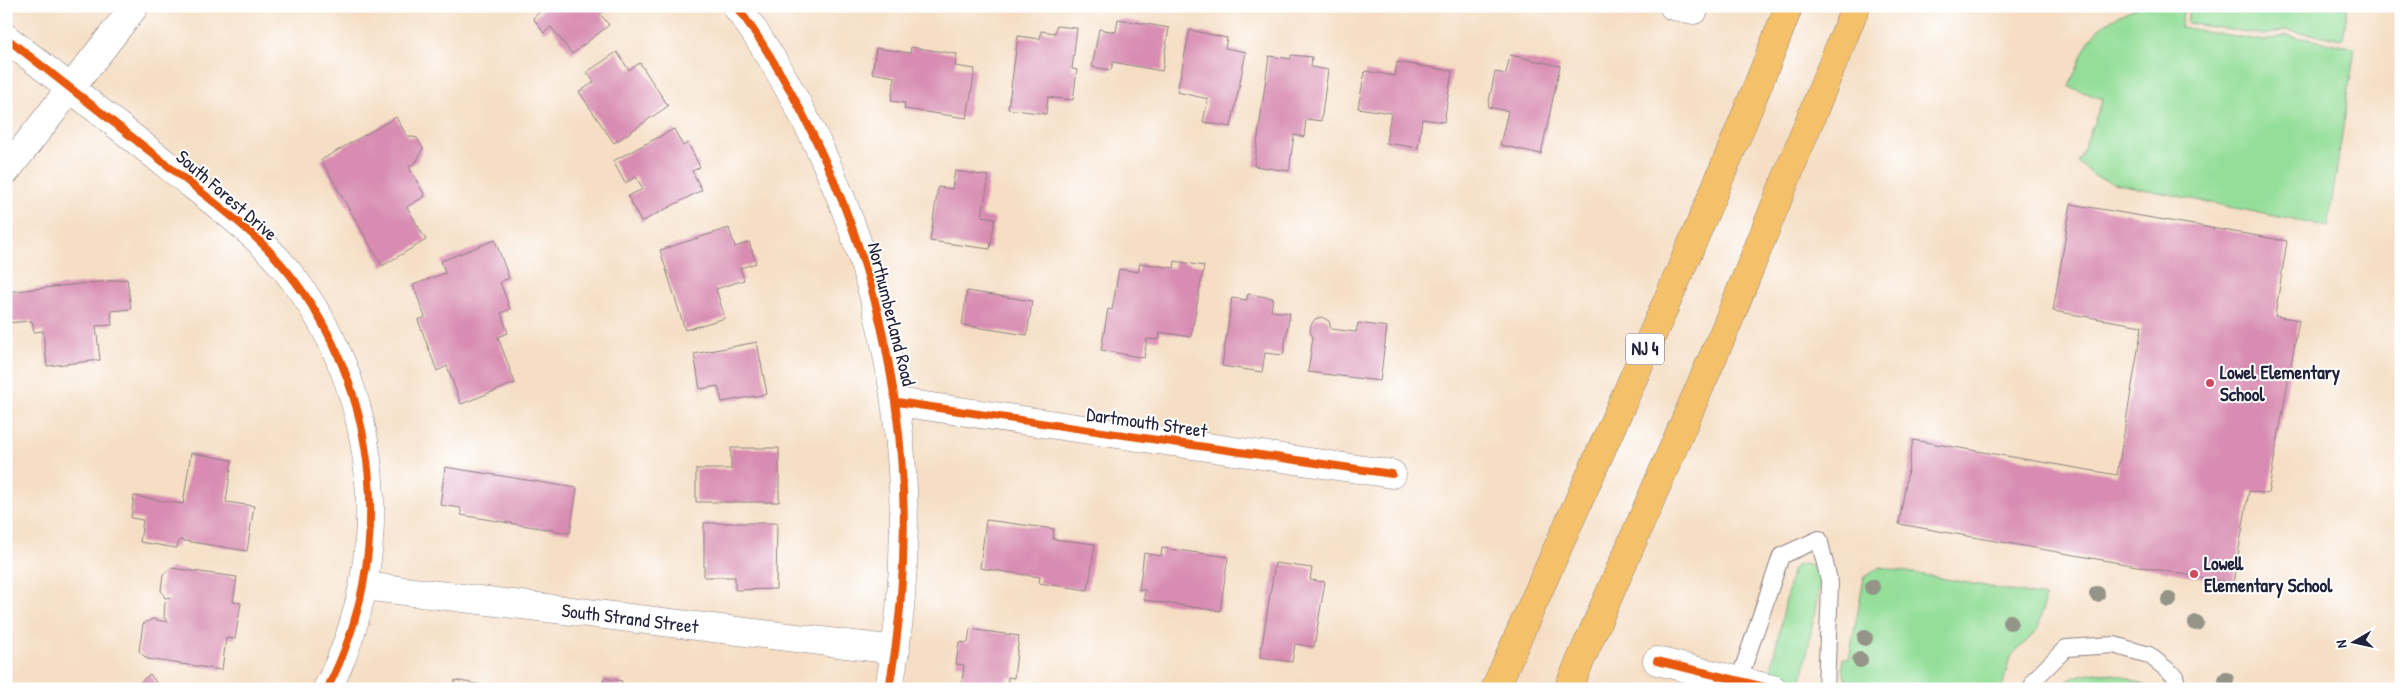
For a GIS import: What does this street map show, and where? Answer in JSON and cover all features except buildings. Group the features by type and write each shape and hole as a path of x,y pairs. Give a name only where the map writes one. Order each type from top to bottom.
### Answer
{"highway":[{"name":"NJ 4","path":"1494,689 1674,285 1755,93 1789,6"},
{"path":"1568,689 1726,327 1856,6"}],"street":[{"path":"6,171 136,6"},
{"name":"Northumberland Road","path":"736,6 752,27 799,106 839,190 870,277 891,368 896,402 904,500 904,583 889,689"},
{"name":"South Forest Drive","path":"6,38 248,229 288,272 318,316 344,370 362,429 370,481 370,534 364,586 340,664 327,689"},
{"name":"Dartmouth Street","path":"896,402 1392,474"},
{"name":"South Strand Street","path":"364,586 896,650"},
{"path":"1657,660 1773,689"}],"lane":[{"path":"1739,680 1781,556 1819,539 1830,584 1826,689"},
{"path":"2032,689 2034,680 2066,648 2114,645 2149,655 2175,676 2178,689"}],"green space":[{"path":"2140,6 2184,6 2181,27 2264,41 2286,35 2355,48 2328,227 2114,183 2096,177 2078,163 2103,99 2069,87 2092,36 2110,21"},
{"path":"2189,6 2348,6 2343,39 2285,30 2265,35 2187,23"},
{"path":"1805,564 1817,568 1821,577 1803,676 1795,687 1781,689 1770,677 1770,674 1792,572 1796,566"},
{"path":"1880,567 2045,597 2038,630 2013,654 2008,663 2002,689 1849,689 1842,668 1843,658 1849,659 1864,578"},
{"path":"2096,672 2120,675 2154,689 2061,689 2072,678"}],"cycle path":[{"path":"736,6 780,72 817,143 845,208 867,274 884,341 896,410 903,479 903,549 899,619 889,689"},
{"path":"6,38 247,230 275,256 319,317 343,367 360,420 368,474 370,529 363,584 349,638 327,689"},
{"path":"897,402 1392,474"},
{"path":"1657,661 1773,689"}],"place":[{"name":"Lowel Elementary School","path":"2210,383"},
{"name":"Lowell Elementary School","path":"2194,574"}]}
